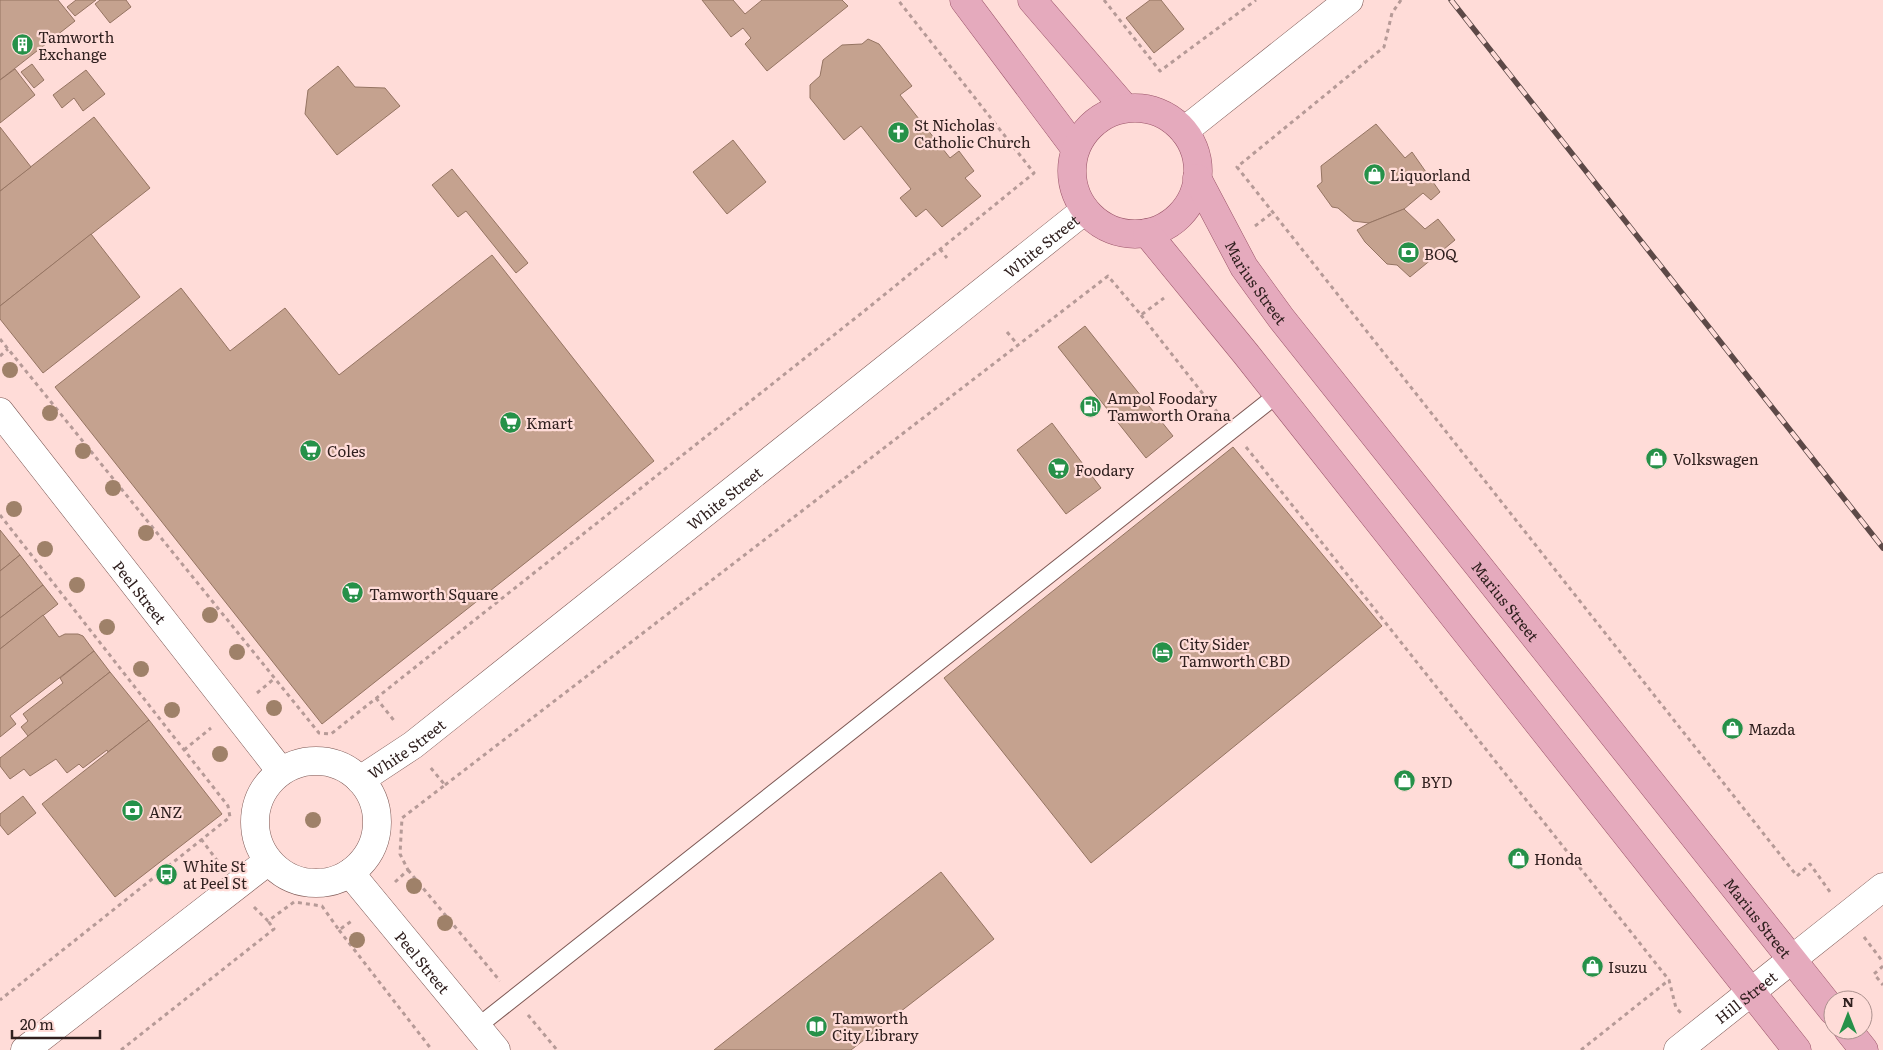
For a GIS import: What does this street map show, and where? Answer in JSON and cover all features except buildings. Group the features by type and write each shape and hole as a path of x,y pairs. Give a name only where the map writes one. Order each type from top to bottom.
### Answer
{"main road":[{"path":"964,0 1076,148"},
{"path":"1032,0 1126,108"},
{"path":"1126,108 1147,109 1161,114 1184,131 1193,145 1197,161 1197,178 1192,197 1181,213 1166,226 1147,232 1130,234 1113,230 1097,222 1085,210 1075,191 1071,170 1076,148 1084,134 1095,121 1110,112 1126,108"},
{"name":"Marius Street","path":"1197,178 1244,267 1281,318 1823,999"},
{"path":"1147,232 1278,394 1797,1050"},
{"path":"1856,1040 1864,1050"}],"street":[{"path":"1184,131 1349,0"},
{"name":"White Street","path":"360,780 413,745 1085,210"},
{"name":"Peel Street","path":"0,412 280,770"},
{"path":"323,761 343,768 360,780 369,792 376,812 376,836 367,856 350,873 330,881 310,883 290,877 267,862 257,839 255,820 259,799 266,784 280,770 301,762 323,761"},
{"path":"25,1050 267,862"},
{"name":"Peel Street","path":"350,873 496,1050"},
{"name":"Hill Street","path":"1688,1042 1883,887"}],"lane":[{"path":"477,1027 1278,394"}],"path":[{"path":"0,339 319,733 331,734 1034,172 898,0"},
{"path":"1104,0 1160,71 1256,0"},
{"path":"1401,0 1392,14 1384,47 1237,167 1797,876 1810,864 1883,964 1874,974 1883,985"},
{"path":"1232,244 1272,212"},
{"path":"940,249 948,258"},
{"path":"557,1050 408,870 400,854 402,818 1108,276 1669,980 1676,1008 1688,1042"},
{"path":"1141,316 1186,280"},
{"path":"1007,332 1018,345"},
{"path":"0,356 8,349"},
{"path":"0,515 228,806 230,817 0,1000"},
{"path":"254,694 275,678"},
{"path":"376,698 399,728"},
{"path":"184,750 211,728"},
{"path":"429,766 445,785"},
{"path":"201,839 219,863"},
{"path":"401,876 408,870"},
{"path":"268,921 294,902 322,906 432,1050"},
{"path":"121,1050 274,929 254,907"},
{"path":"339,930 356,917"},
{"path":"1580,1050 1669,980"}],"railway":[{"path":"1451,0 1883,548"}],"place":[{"name":"Tamworth Exchange","path":"22,45"},
{"name":"St Nicholas Catholic Church","path":"898,133"},
{"name":"Liquorland","path":"1374,174"},
{"name":"BOQ","path":"1408,253"},
{"name":"Ampol Foodary Tamworth Orana","path":"1091,406"},
{"name":"Kmart","path":"510,422"},
{"name":"Coles","path":"311,450"},
{"name":"Volkswagen","path":"1657,458"},
{"name":"Foodary","path":"1059,469"},
{"name":"Tamworth Square","path":"353,593"},
{"name":"City Sider Tamworth CBD","path":"1163,652"},
{"name":"Mazda","path":"1732,728"},
{"name":"BYD","path":"1405,781"},
{"name":"ANZ","path":"133,811"},
{"name":"Honda","path":"1518,858"},
{"name":"White St at Peel St","path":"167,874"},
{"name":"Isuzu","path":"1592,966"},
{"name":"Tamworth City Library","path":"816,1026"}]}
